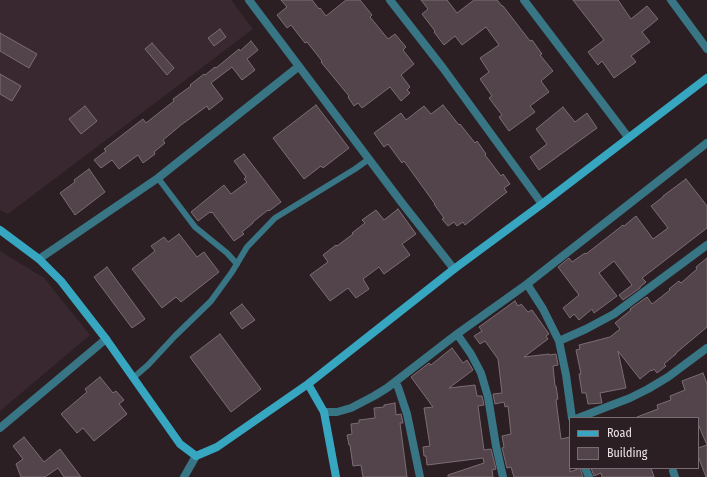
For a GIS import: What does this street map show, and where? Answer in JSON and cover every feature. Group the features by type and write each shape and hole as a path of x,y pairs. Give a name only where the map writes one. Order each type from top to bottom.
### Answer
{"street":[{"path":"249,0 402,203 454,269"},
{"path":"390,0 443,68 542,204"},
{"path":"524,0 628,138"},
{"path":"671,0 707,49"},
{"path":"39,258 158,178 298,66"},
{"path":"184,477 196,456 217,447 308,384 454,269 707,78"},
{"path":"324,412 337,412 351,408 374,396 395,382 457,334 528,284 707,143"},
{"path":"0,230 39,258 61,281 106,339 180,444 196,456"},
{"path":"559,341 614,314 707,245"},
{"path":"528,284 543,309 559,341 572,417"},
{"path":"457,334 471,354 481,373 488,397 503,477"},
{"path":"0,428 106,339"},
{"path":"580,417 648,389 668,377 707,348"},
{"path":"395,382 407,414 420,477"},
{"path":"308,384 324,412 336,477"}],"lane":[{"path":"133,378 148,365 211,301 232,272 247,247 275,218 355,169 369,158"},
{"path":"158,178 195,227 227,253 237,264"}],"shaded area":[{"path":"0,0 231,0 253,29 8,214 0,210"},
{"path":"0,251 44,278 90,335 0,411"}],"building":[{"path":"281,0 312,0 326,16 346,0 360,0 372,15 370,17 388,39 395,34 406,47 403,50 414,64 401,75 410,87 407,90 410,93 401,101 390,87 362,108 358,103 354,106 348,97 349,96 321,62 322,61 307,42 305,43 291,25 287,28 277,15 287,7"},
{"path":"421,0 447,0 457,13 474,0 497,0 530,41 532,40 542,54 540,55 553,71 541,81 549,92 530,106 535,112 509,131 499,117 502,115 489,98 492,96 480,79 489,72 480,58 499,45 486,27 462,45 455,36 444,45 422,14 428,9"},
{"path":"573,0 618,0 631,19 647,6 658,19 642,32 650,42 631,56 636,62 614,78 602,61 598,65 588,52 604,40"},
{"path":"220,29 226,37 214,46 208,38"},
{"path":"0,33 37,54 29,68 0,51"},
{"path":"251,41 258,50 247,59 255,70 242,80 232,67 211,83 223,99 209,110 207,106 181,125 163,140 165,143 154,152 155,154 143,163 138,155 119,169 112,160 101,168 94,160 106,151 104,149 143,119 146,123 174,101 173,99 204,74 205,75 215,67 216,68"},
{"path":"152,43 174,68 167,75 145,49"},
{"path":"0,74 21,86 12,101 0,94"},
{"path":"316,105 349,148 323,168 321,166 304,179 273,138"},
{"path":"443,105 475,143 477,141 486,154 485,155 501,176 503,174 510,184 504,188 507,192 465,225 463,222 457,226 454,222 448,226 442,219 444,218 435,204 404,161 402,163 388,144 384,147 374,133 401,113 406,120 424,106 431,114"},
{"path":"85,106 97,121 81,134 69,119"},
{"path":"563,107 575,122 587,113 597,128 539,170 530,157 547,144 536,129"},
{"path":"244,154 281,202 253,222 242,232 244,234 234,241 212,212 198,221 191,212 224,185 231,194 247,182 244,179 246,177 234,161"},
{"path":"89,169 105,192 75,215 60,193"},
{"path":"686,179 707,206 707,228 642,278 646,282 623,300 619,295 632,285 614,261 599,273 617,296 594,313 592,309 579,320 574,314 570,318 563,308 579,295 558,267 569,258 572,262 585,253 586,254 636,216 653,239 668,228 651,206"},
{"path":"398,209 416,234 402,244 410,255 384,274 379,267 363,279 369,289 356,298 348,288 330,301 310,275 328,262 323,255 353,234 352,233 365,223 362,220 376,210 384,220"},
{"path":"179,234 197,257 204,252 219,272 181,302 176,297 162,308 132,269 155,251 151,246 164,237 168,242"},
{"path":"707,258 707,327 664,364 666,366 657,373 654,369 652,371 651,370 640,379 618,351 626,388 600,393 602,403 588,404 586,393 582,393 579,374 581,374 576,350 580,349 579,345 610,337 620,329 615,323 631,310 630,309 647,297 652,304 679,281 681,283"},
{"path":"107,267 145,319 132,328 94,277"},
{"path":"515,301 518,306 521,304 528,312 532,310 549,334 546,336 548,339 524,357 556,354 558,365 553,366 558,399 556,400 561,439 569,437 570,472 580,469 583,477 514,477 511,467 507,468 502,448 504,447 502,436 511,434 508,406 505,407 504,402 495,404 493,394 502,393 498,359 485,341 480,344 474,336 482,331 479,327"},
{"path":"242,304 255,320 242,329 230,313"},
{"path":"220,334 261,389 231,412 190,357"},
{"path":"452,348 463,363 467,360 473,370 449,388 475,385 477,396 482,396 484,405 478,406 484,450 491,449 496,469 492,470 493,477 448,477 448,475 484,463 483,458 427,465 426,456 424,456 423,447 430,446 424,408 433,407 411,377 429,363 431,365"},
{"path":"703,373 707,384 707,445 699,426 699,417 637,417 658,409 657,405 671,400 670,396 685,390 682,381"},
{"path":"100,377 113,393 116,391 124,400 119,404 127,414 94,441 83,428 77,433 61,414 87,392 85,389"},
{"path":"395,403 396,415 401,414 403,423 400,423 407,477 363,477 361,465 353,466 347,435 352,434 351,424 359,423 359,420 375,418 374,408 384,407 384,405"},
{"path":"24,437 44,462 60,449 81,477 64,477 58,468 45,477 21,477 16,464 23,459 13,446"},
{"path":"707,445 707,477 699,459 699,448"},
{"path":"591,469 651,469 654,477 602,477 601,473 594,476"}]}
